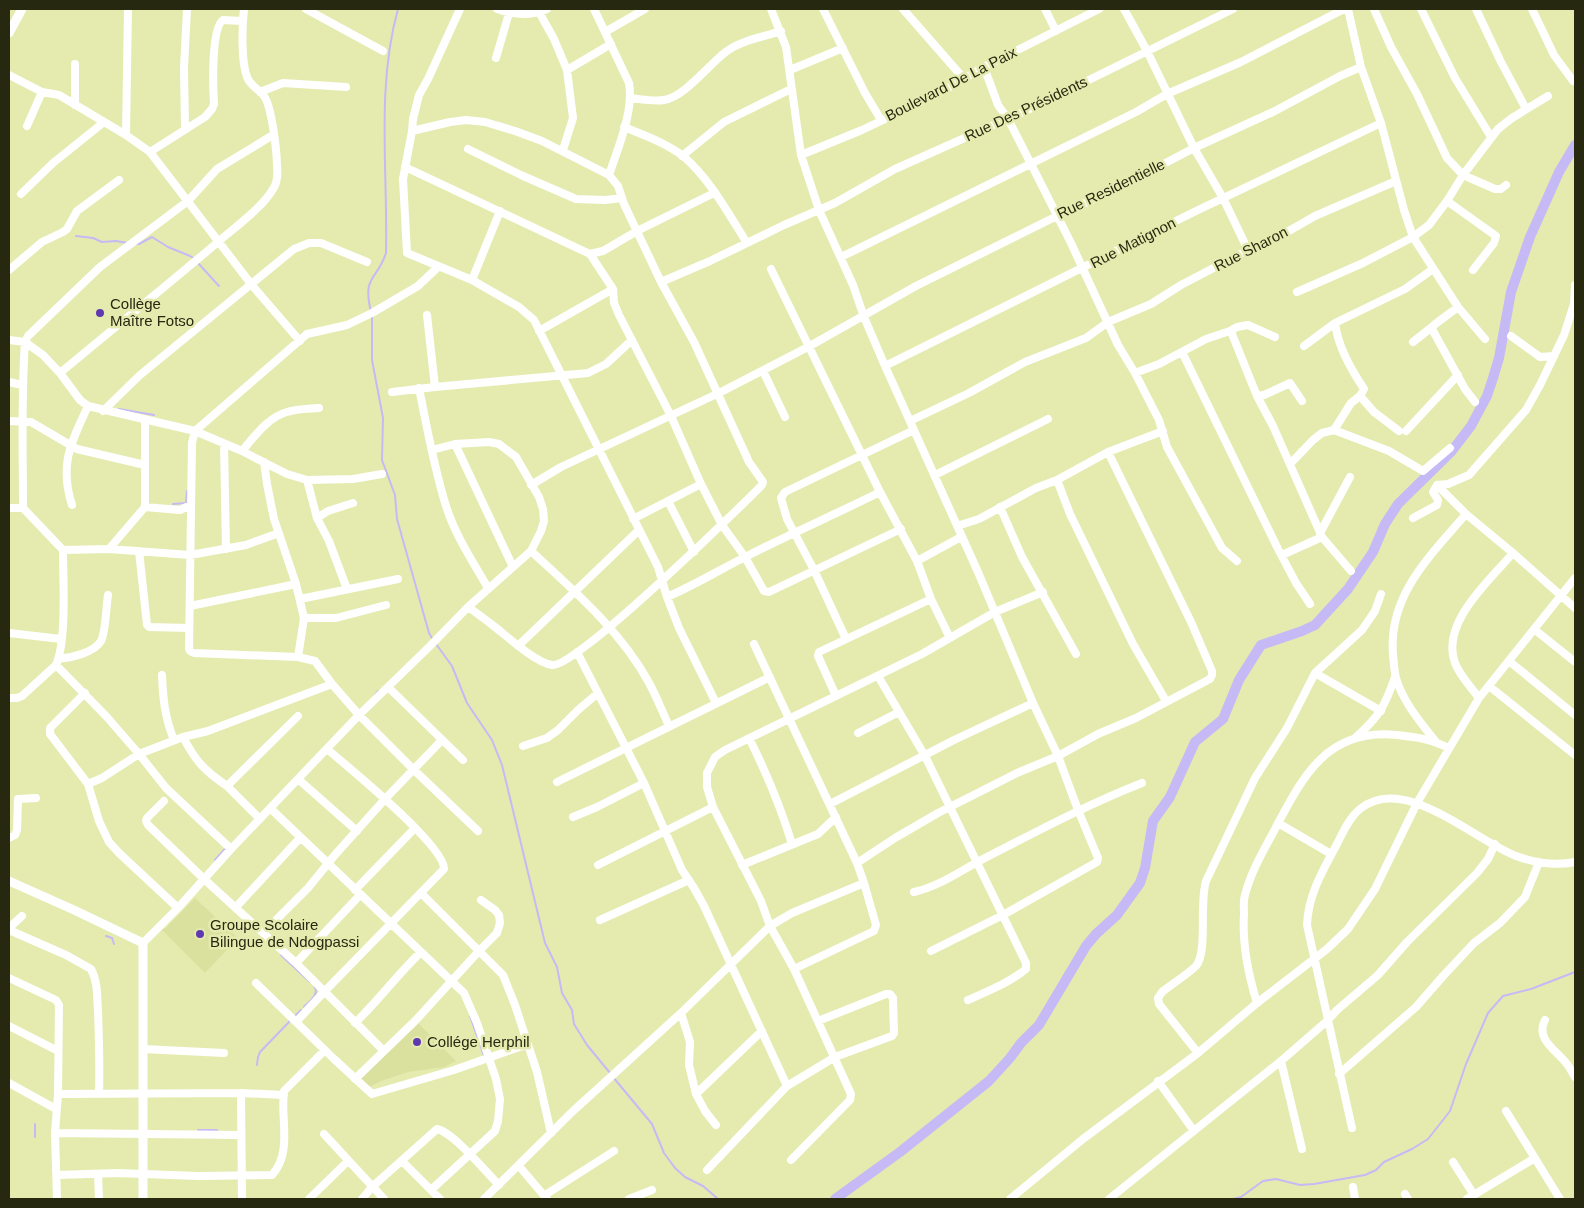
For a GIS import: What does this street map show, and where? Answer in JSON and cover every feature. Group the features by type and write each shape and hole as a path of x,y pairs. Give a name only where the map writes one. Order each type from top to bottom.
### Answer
{"main road":[{"path":"9,33 22,9"},
{"path":"9,881 143,943 143,1199"}],"street":[{"path":"126,135 128,9"},
{"path":"185,130 184,68 187,9"},
{"path":"60,373 180,276 274,189 277,168 274,134 267,102 248,79 245,72 244,9"},
{"path":"306,9 383,51"},
{"path":"460,9 419,96 413,119 403,179 407,254 472,280 524,310 534,320 658,567 679,628 716,703"},
{"path":"497,9 509,13 525,14 548,9"},
{"path":"594,9 629,83 630,98 624,127 609,175"},
{"path":"605,32 645,9"},
{"path":"771,9 786,47 801,155 819,210 853,285 864,317 885,366 935,475 1033,703 1058,756 1098,856 1097,862 1003,915 931,951"},
{"path":"823,9 865,93 881,120"},
{"path":"903,9 965,80"},
{"path":"1045,9 1056,31"},
{"name":"Boulevard De La Paix","path":"801,155 862,130 965,80 984,67 1099,9"},
{"path":"1124,9 1147,51 1194,148 1223,198 1248,250"},
{"name":"Rue Des Présidents","path":"661,282 835,203 894,169 1008,119 1234,9"},
{"path":"840,258 1136,112 1167,94 1241,62 1346,9 1413,237 1458,307 1485,339"},
{"path":"1374,9 1447,158 1463,175 1495,189 1506,185"},
{"path":"1421,9 1455,78 1491,138"},
{"path":"1476,9 1526,109"},
{"path":"1532,9 1554,55 1573,81"},
{"path":"540,12 554,38 567,70 573,118 563,150"},
{"path":"496,58 509,13"},
{"path":"150,152 205,117 212,109 214,104 213,60 218,25 223,20 243,21"},
{"path":"630,98 662,101 675,96 697,79 728,50 781,31"},
{"path":"567,70 611,44"},
{"path":"790,70 843,48"},
{"path":"74,64 75,105"},
{"path":"984,67 994,96 1008,119 1057,216 1118,345 1135,373 1163,431 1167,447 1222,548 1237,561"},
{"name":"Rue Residentielle","path":"531,485 561,467 671,416 808,348 916,286 1120,187 1194,148 1273,112 1340,76 1362,68"},
{"path":"9,75 42,92 59,95 126,135 150,152 251,284 300,341"},
{"path":"260,92 283,83 346,87"},
{"path":"682,156 724,122 791,89"},
{"path":"27,126 42,92"},
{"path":"1297,292 1363,263 1413,237 1429,225 1447,202 1463,175 1498,129 1548,96"},
{"path":"412,131 466,120 485,122 515,130 563,150 609,175 618,186 661,282 694,342 749,462 763,482 722,525 663,580 577,652 555,665 546,663 518,646 468,607"},
{"path":"21,194 53,163 104,122"},
{"name":"Rue Matignon","path":"885,366 1223,198 1381,123"},
{"path":"624,127 655,139 682,156 704,177 747,243"},
{"path":"57,662 61,639 63,605 63,550 23,508 24,421 22,385 25,342 32,331 100,267 188,201 218,169 274,134"},
{"path":"468,149 576,199 605,200 622,198"},
{"path":"405,167 590,254 613,289 614,303 671,416 701,484 722,525 745,557 766,592 901,529"},
{"path":"9,270 42,242 67,229 78,211 119,180"},
{"name":"Rue Sharon","path":"910,421 969,393 1025,362 1086,338 1108,322 1151,304 1181,285 1316,216 1396,181"},
{"path":"590,254 603,251 637,231 714,193"},
{"path":"1447,202 1496,236 1494,243 1473,270"},
{"path":"472,280 500,211"},
{"path":"103,411 140,375 251,284 261,278 294,249 309,243 321,243 367,262"},
{"path":"438,267 418,286 380,308 347,325 312,332 194,431 190,518 189,648 190,651 194,652 298,657 315,661 359,715 478,831"},
{"path":"1304,346 1336,324 1404,289 1433,268"},
{"path":"770,269 880,492 917,560 931,599 950,638"},
{"path":"1413,518 1437,505 1438,500 1433,492 1437,486 1470,475 1526,410 1540,385 1570,320 1574,304 1575,285"},
{"path":"539,331 613,289"},
{"path":"1413,342 1458,307"},
{"path":"427,315 435,386"},
{"path":"1334,430 1351,403 1360,396 1364,389 1352,370 1342,348 1336,324"},
{"path":"1135,373 1159,364 1206,339 1237,327 1248,325 1275,337"},
{"path":"1432,327 1475,402"},
{"path":"1230,331 1257,396 1273,426 1321,535 1351,571"},
{"path":"1511,336 1540,357 1554,356"},
{"path":"9,340 25,342 43,355 60,373 80,400 88,406 194,431 242,451 286,474 307,480 352,478 382,474"},
{"path":"392,392 435,386 588,373 606,364 632,340"},
{"path":"1182,352 1296,583 1310,604"},
{"path":"763,371 784,417"},
{"path":"1360,396 1374,412 1403,431 1458,375"},
{"path":"9,382 22,385"},
{"path":"1257,396 1264,395 1290,383 1302,401"},
{"path":"419,388 446,507 461,540 488,588"},
{"path":"72,505 68,493 66,466 70,446 88,406"},
{"path":"242,451 268,423 280,414 318,408"},
{"path":"935,475 1048,419"},
{"path":"109,549 145,507 145,420"},
{"path":"9,421 24,421 38,425 70,446 88,452 145,465"},
{"path":"846,639 814,570 787,519 781,498 782,494 914,430"},
{"path":"1290,464 1322,433 1334,430 1389,451 1423,471 1450,448"},
{"path":"957,526 979,519 1108,452 1163,431"},
{"path":"143,943 359,715 468,607 531,551 541,531 544,520 543,509 539,497 516,457 499,444 489,442 455,444 432,450"},
{"path":"224,444 226,549"},
{"path":"455,444 513,566"},
{"path":"857,863 895,838 950,808 1017,773 1058,756 1098,734 1136,718 1206,682 1212,675 1191,622 1108,452"},
{"path":"264,462 269,498 278,533 296,584 304,618 298,657"},
{"path":"1282,555 1321,535 1350,477"},
{"path":"307,480 317,518 329,541 347,589"},
{"path":"1057,480 1070,514 1124,628 1166,701"},
{"path":"633,519 701,484"},
{"path":"1437,486 1466,514 1575,608"},
{"path":"667,597 793,532 812,526 880,492"},
{"path":"668,500 694,552"},
{"path":"317,518 328,511 353,503"},
{"path":"145,507 180,510 191,505"},
{"path":"1000,507 1022,557 1076,654"},
{"path":"9,508 23,508"},
{"path":"180,510 190,518"},
{"path":"1436,742 1410,707 1395,677 1392,646 1394,625 1398,608 1418,569 1466,514"},
{"path":"518,646 639,530"},
{"path":"63,550 109,549 190,555 226,549 278,533"},
{"path":"917,560 961,537"},
{"path":"139,551 147,626 189,628"},
{"path":"531,551 609,626 648,680 669,726"},
{"path":"1478,698 1455,663 1452,650 1454,635 1468,604 1513,553"},
{"path":"1012,1199 1083,1139 1158,1081 1198,1053 1257,1003 1327,949 1348,929 1375,889 1417,802 1478,698 1575,578"},
{"path":"300,599 398,579"},
{"path":"190,606 296,584"},
{"path":"791,1160 850,1100 850,1088 714,807 707,786 708,773 715,757 725,750 789,718 878,676 995,612 1043,592"},
{"path":"1198,1053 1159,1004 1158,998 1169,986 1196,966 1202,948 1203,892 1206,881 1255,778 1286,728 1315,673 1362,630 1375,611 1381,594"},
{"path":"9,698 22,696 57,662 75,657 98,645 103,635 108,595"},
{"path":"836,696 818,653 931,599"},
{"path":"304,618 336,618 386,605"},
{"path":"1534,629 1575,662"},
{"path":"9,634 61,639"},
{"path":"754,644 857,863 876,925 876,929 794,969"},
{"path":"577,652 644,783 674,854 704,906 787,1086"},
{"path":"1509,661 1575,715"},
{"path":"57,662 139,754 166,788 231,849"},
{"path":"1315,673 1381,711"},
{"path":"162,676 163,702 174,740"},
{"path":"878,676 925,756 1026,963 1026,969 1004,983 968,1000"},
{"path":"1257,1003 1244,949 1244,896 1254,869 1295,792 1315,764 1336,747 1356,737 1369,725 1381,711 1395,677"},
{"path":"558,782 770,678"},
{"path":"88,784 102,778 139,754 183,737 208,731 332,684"},
{"path":"1489,686 1575,755"},
{"path":"388,687 463,760"},
{"path":"85,693 49,731 50,734 88,784 99,822 109,842 178,908"},
{"path":"523,746 538,742 553,734 598,693"},
{"path":"830,804 954,740 1033,703"},
{"path":"858,733 899,712"},
{"path":"227,786 298,716"},
{"path":"1356,737 1377,734 1412,736 1436,742 1448,748"},
{"path":"183,737 198,763 209,774 227,786 260,819"},
{"path":"749,738 768,775 792,844"},
{"path":"263,933 308,888 356,831 442,740"},
{"path":"297,1022 444,868 433,847 415,828 385,799 327,749"},
{"path":"298,779 356,831"},
{"path":"573,817 644,783"},
{"path":"914,892 936,885 1078,810 1142,783"},
{"path":"9,799 36,798"},
{"path":"1352,1128 1314,959 1307,925 1307,913 1319,878 1344,830 1359,810 1370,803 1382,799 1398,798 1417,802 1513,855 1555,865 1575,862"},
{"path":"9,838 16,835 18,799"},
{"path":"164,801 146,821 204,879 296,963 384,1051"},
{"path":"598,865 714,807"},
{"path":"270,808 420,953 459,987 468,1000 496,1079 500,1099 498,1121 494,1131 431,1190"},
{"path":"742,865 818,834 836,817"},
{"path":"1278,822 1332,854"},
{"path":"296,963 415,828"},
{"path":"236,907 300,838"},
{"path":"1109,1199 1282,1062 1337,1010 1378,976 1407,942 1477,873 1488,859 1495,844"},
{"path":"1339,1074 1416,1007 1474,943 1500,923 1525,897 1539,862"},
{"path":"600,920 689,880"},
{"path":"489,1197 551,1133 681,1013 770,926 792,913 864,883"},
{"path":"421,893 503,975 537,1072 551,1133"},
{"path":"355,1079 415,1021 479,950 497,934 500,923 498,915 495,910 481,900"},
{"path":"22,916 9,929 66,955 91,969 96,980 99,1093"},
{"path":"355,1023 371,1008 401,971 420,953"},
{"path":"9,978 58,1002 58,1094 55,1133 56,1199"},
{"path":"256,983 372,1094 454,1070 528,1044"},
{"path":"707,1170 787,1086 835,1057 892,1036 894,1033 893,998 890,994 886,994 818,1021"},
{"path":"681,1013 690,1042 690,1066 696,1094 705,1111 716,1124"},
{"path":"1545,1020 1542,1031 1544,1039 1566,1063 1575,1077"},
{"path":"9,1026 58,1051"},
{"path":"696,1094 762,1031"},
{"path":"143,1049 224,1053"},
{"path":"57,1175 269,1176 276,1172 282,1156 284,1094 287,1087 325,1050"},
{"path":"1282,1062 1302,1149"},
{"path":"1158,1081 1194,1131"},
{"path":"9,1083 56,1108"},
{"path":"241,1093 242,1199"},
{"path":"58,1094 284,1094"},
{"path":"1506,1111 1560,1199"},
{"path":"362,1199 372,1187 437,1129 446,1134 469,1154 499,1185"},
{"path":"55,1133 242,1134"},
{"path":"324,1134 384,1199"},
{"path":"519,1166 546,1197 614,1151"},
{"path":"1467,1199 1535,1158"},
{"path":"309,1199 348,1161"},
{"path":"402,1161 440,1199"},
{"path":"1454,1162 1474,1195"},
{"path":"98,1174 99,1199"},
{"path":"1354,1187 1354,1199"},
{"path":"629,1199 652,1190"}],"shaded area":[{"name":"Groupe Scolaire Bilingue de Ndogpassi","path":"195,898 238,938 205,973 162,930"},
{"name":"Collége Herphil","path":"417,1022 456,1061 444,1067 408,1072 367,1088 360,1080"}],"waterway":[{"path":"371,312 369,284 386,253 385,99 391,39 398,9"},
{"path":"835,1199 900,1152 989,1081 1039,1025 1086,946 1117,915 1140,883 1145,868 1153,821 1170,797 1195,742 1223,719 1239,680 1261,645 1315,625 1348,589 1373,552 1385,524 1398,504 1451,452 1471,426 1487,396 1493,378 1499,358 1511,292 1530,237 1559,172 1575,145"},
{"path":"76,236 93,238 102,242 116,241 128,243"},
{"path":"135,244 139,244 152,237 168,247 195,259"},
{"path":"198,263 219,286"},
{"path":"372,317 372,360 383,418 382,460 395,495 397,519 429,633 433,640"},
{"path":"119,409 154,415"},
{"path":"173,504 186,503 187,491"},
{"path":"436,644 452,666 467,703 492,740 502,765 545,943 557,967 562,993 572,1010 574,1024 587,1045 610,1073"},
{"path":"374,696 378,691"},
{"path":"215,860 225,849"},
{"path":"106,936 112,938 114,944"},
{"path":"281,955 310,982"},
{"path":"1233,1199 1241,1197 1263,1181 1276,1179 1300,1185 1365,1175 1376,1170 1384,1162 1428,1139 1450,1111 1466,1064 1488,1013 1503,996 1531,989 1575,972"},
{"path":"304,1007 315,995 316,989 314,986"},
{"path":"296,1015 301,1010"},
{"path":"470,1016 484,1056"},
{"path":"257,1065 260,1052 290,1019"},
{"path":"613,1077 652,1124 664,1153 675,1168 685,1177 703,1186 718,1199"},
{"path":"35,1124 35,1137"},
{"path":"198,1132 198,1130 217,1130"}],"place":[{"name":"Collège Maître Fotso","path":"100,313"},
{"name":"Groupe Scolaire Bilingue de Ndogpassi","path":"200,934"},
{"name":"Collége Herphil","path":"417,1042"}]}
